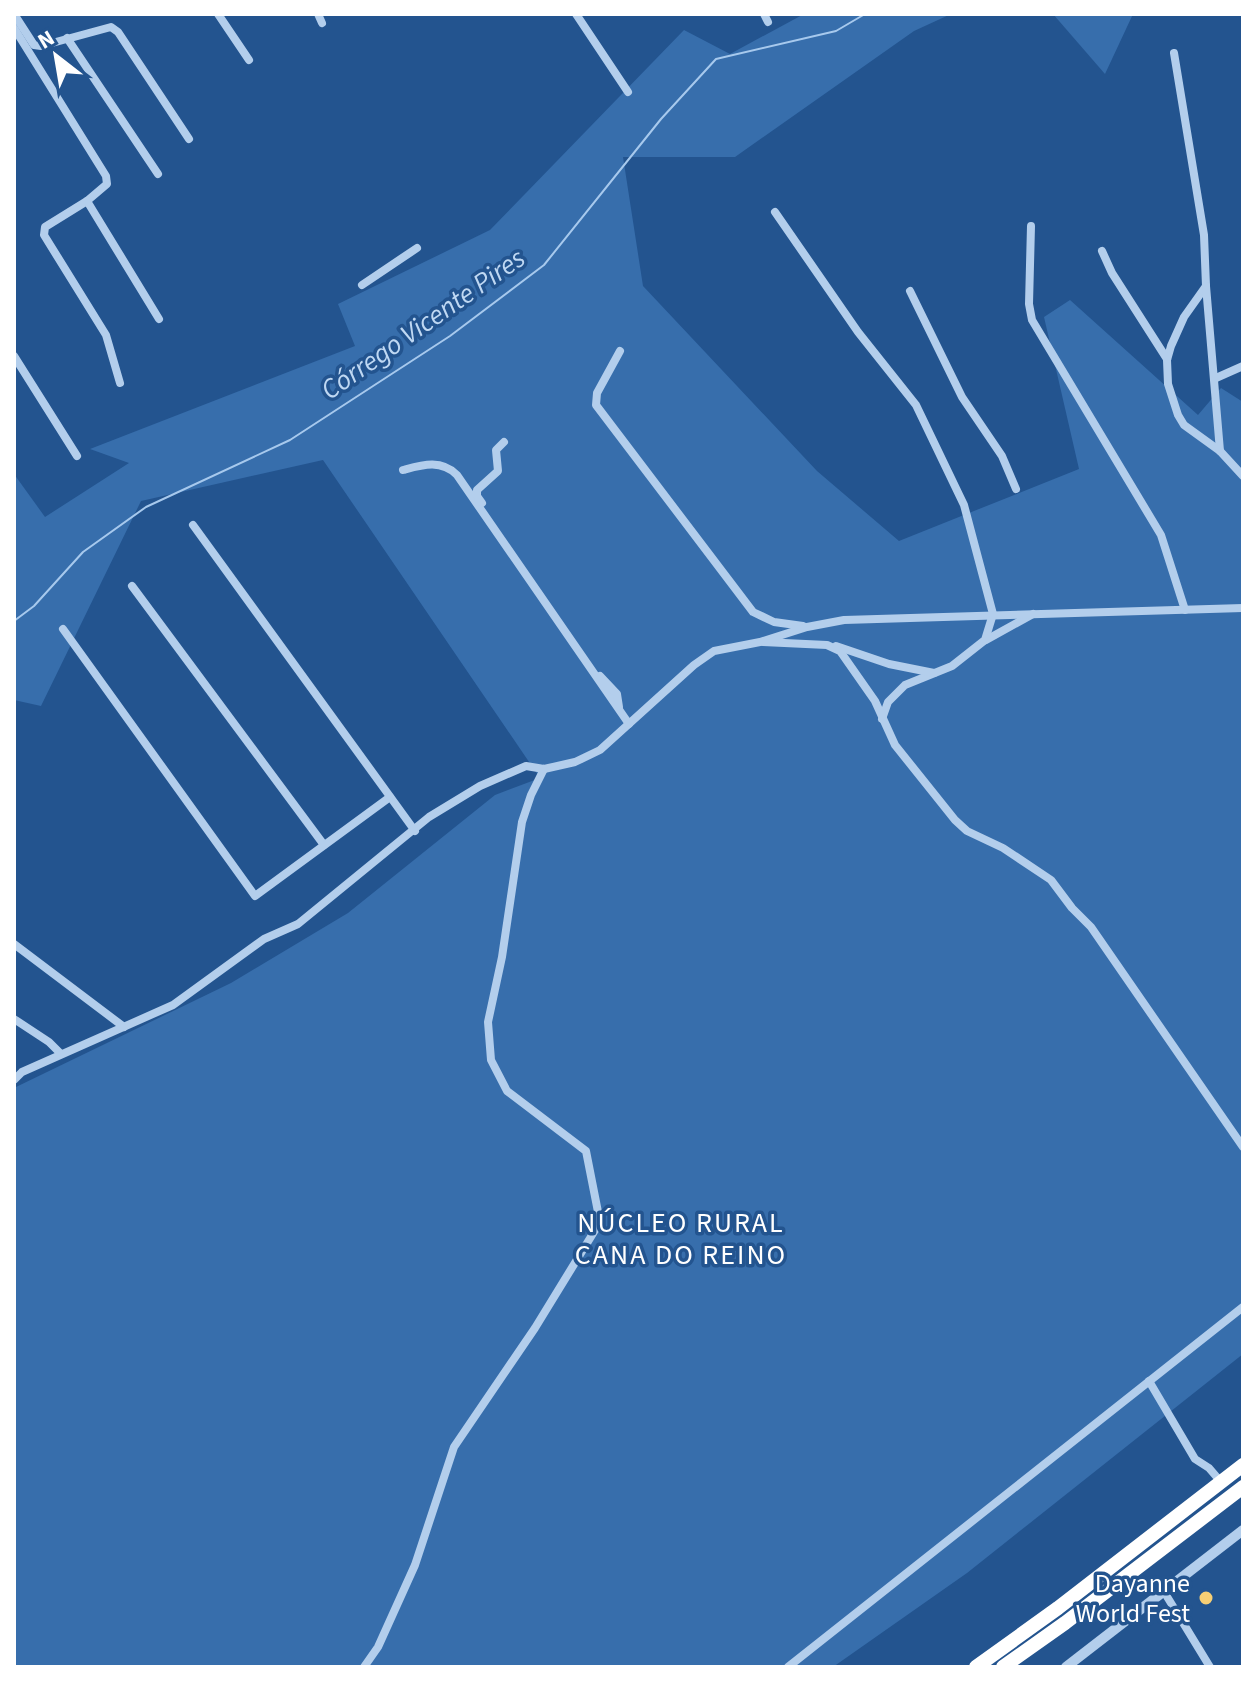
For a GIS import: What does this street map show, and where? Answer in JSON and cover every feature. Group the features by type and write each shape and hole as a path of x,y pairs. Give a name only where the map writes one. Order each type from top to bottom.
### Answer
{"highway":[{"path":"976,1667 1058,1608 1243,1465"},
{"path":"1003,1667 1243,1487"}],"street":[{"path":"14,14 34,45 41,46 111,27 118,32 189,139"},
{"path":"218,14 249,60"},
{"path":"318,14 322,23"},
{"path":"576,14 628,92"},
{"path":"14,28 106,176 107,184 87,201 50,222 45,227 44,235 106,335 120,383"},
{"path":"67,38 158,174"},
{"path":"1174,53 1204,235 1220,451"},
{"path":"87,201 159,319"},
{"path":"775,212 858,332 916,405 964,505 993,614 985,640"},
{"path":"1031,226 1029,304 1032,320 1161,535 1171,557 1185,610"},
{"path":"362,285 417,248"},
{"path":"1102,251 1112,273 1167,360"},
{"path":"1206,286 1184,317 1171,346 1167,360 1168,384 1184,425 1220,451 1243,476"},
{"path":"910,291 962,397 1002,456 1016,489"},
{"path":"620,351 597,393 596,405 753,612 774,622 807,627"},
{"path":"14,356 77,456"},
{"path":"1216,378 1243,366"},
{"path":"504,442 496,450 498,471 480,485 477,496 599,675 617,694 619,708"},
{"path":"403,470 437,464 449,467 457,475 629,724"},
{"path":"193,525 415,831"},
{"path":"132,586 324,845"},
{"path":"14,1080 22,1072 173,1005 264,939 298,924 429,817 480,786 526,766 544,769 589,757 714,651 844,620 1243,608"},
{"path":"882,719 895,693 917,678 952,666 985,640 1036,613"},
{"path":"63,629 255,896 390,797"},
{"path":"760,642 827,645 849,649 889,664 934,673"},
{"path":"827,645 840,651 875,701 895,745 967,831 1003,848 1059,888 1072,908 1091,927 1243,1147"},
{"path":"364,1667 378,1647 415,1565 454,1447 535,1328 600,1222 586,1151 507,1091 491,1060 488,1022 502,957 522,822 544,769"},
{"path":"14,944 124,1027"},
{"path":"14,1019 49,1042 61,1054"},
{"path":"788,1667 1243,1307"},
{"path":"1149,1381 1195,1459 1209,1468 1221,1482"},
{"path":"1074,1665 1163,1590 1243,1530"},
{"path":"1163,1590 1210,1667"}],"shaded area":[{"path":"804,14 951,14 914,31 735,157 623,157 643,286 817,471 899,541 1079,469 1044,317 1070,300 1198,415 1221,388 1243,402 1243,1354 967,1573 833,1667 14,1667 16,1087 231,983 348,913 495,795 540,778 323,460 141,501 41,706 14,700 14,474 45,517 129,463 90,449 355,346 338,304 490,230 684,30 730,54"},
{"path":"1053,14 1133,14 1105,74"}],"waterway":[{"name":"Córrego Vicente Pires","path":"14,621 34,606 83,552 146,507 290,440 450,336 544,265 661,119 716,59 836,31 865,14"}],"place":[{"name":"Dayanne World Fest","path":"1206,1598"}],"district":[{"name":"NÚCLEO RURAL CANA DO REINO","path":"681,1239"}]}
